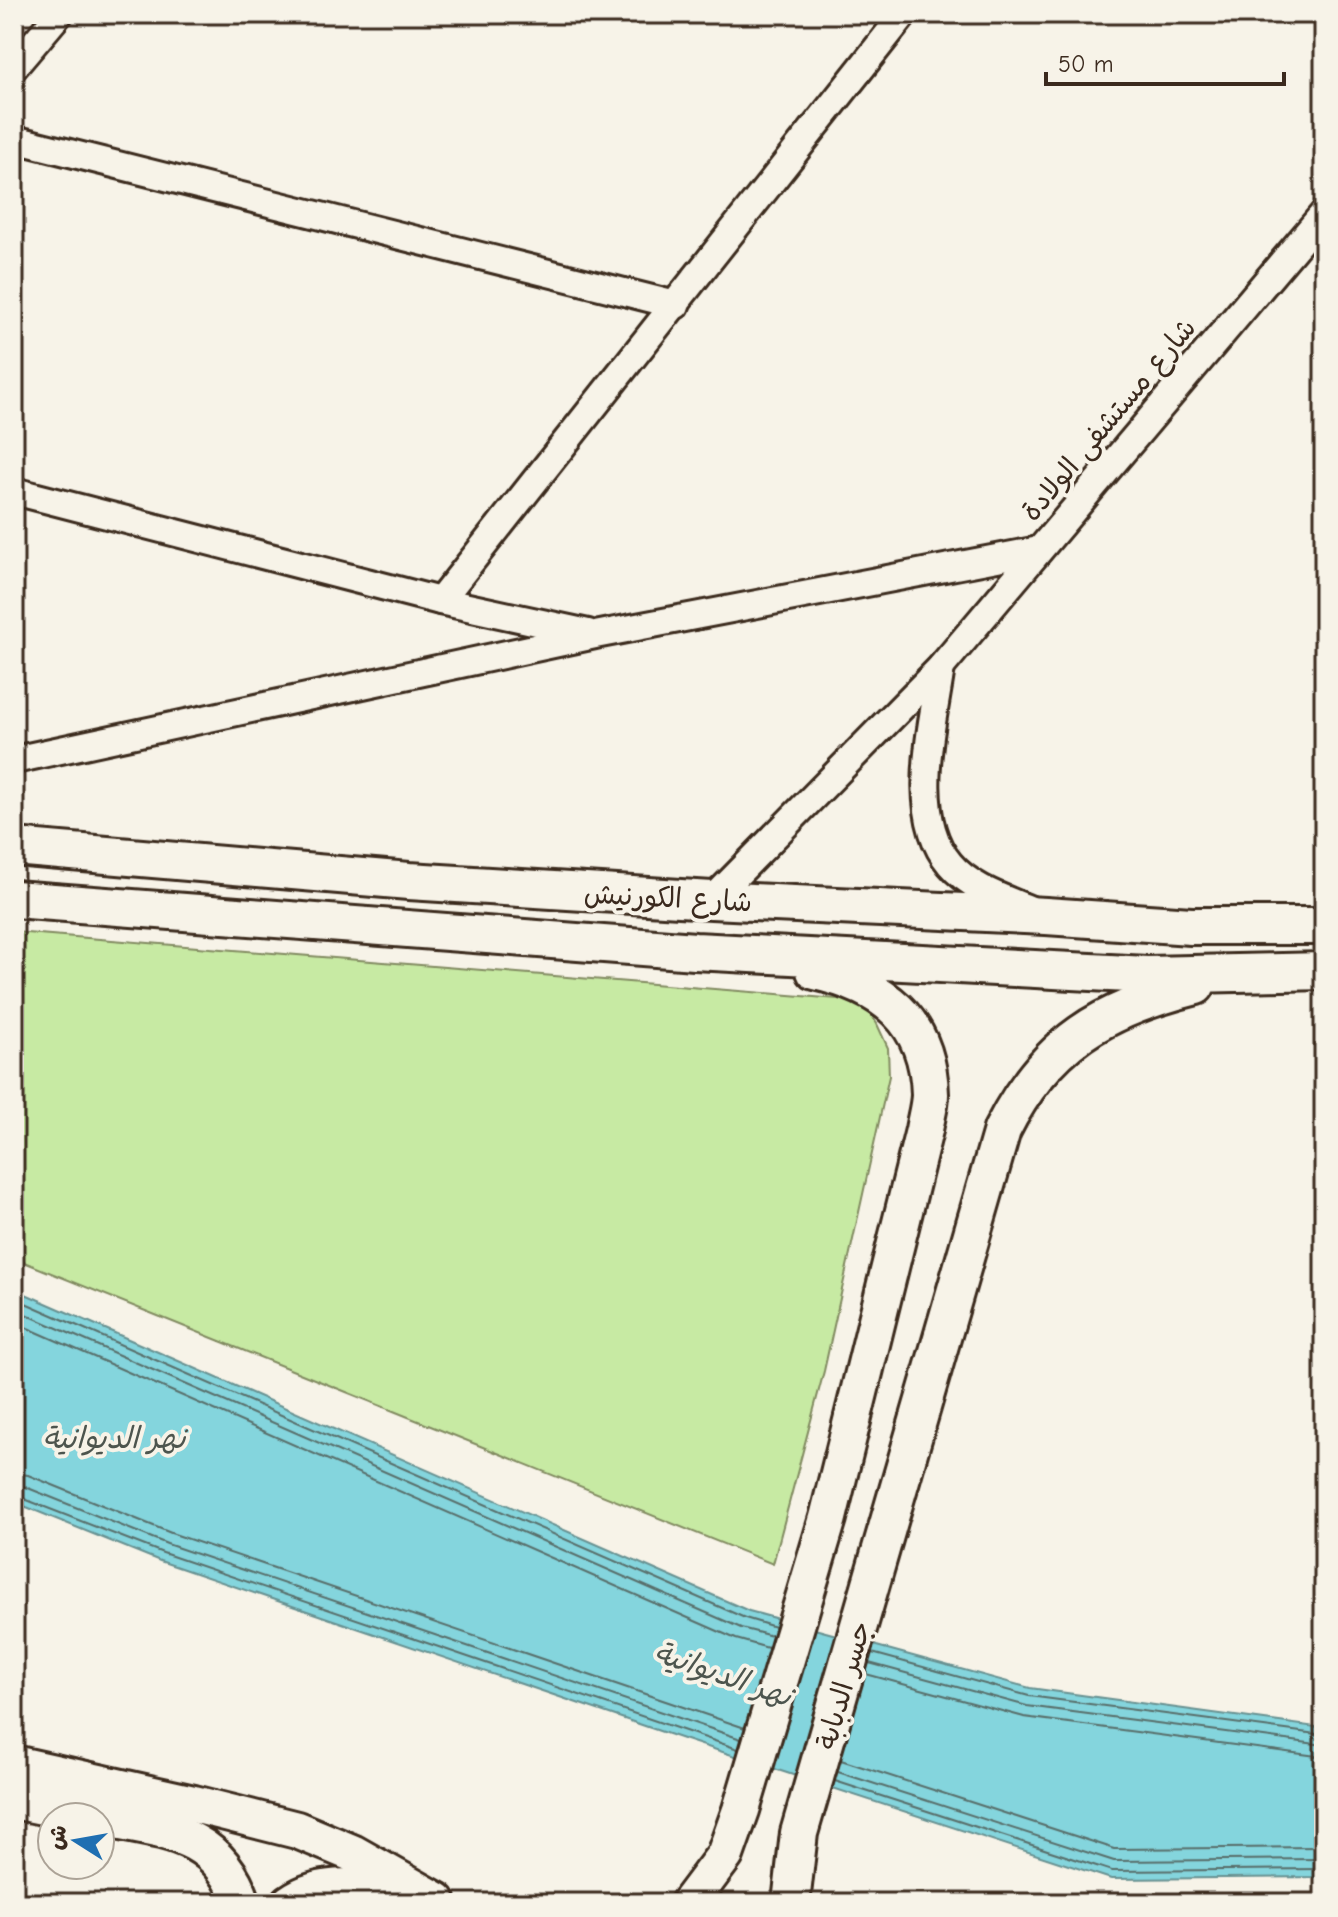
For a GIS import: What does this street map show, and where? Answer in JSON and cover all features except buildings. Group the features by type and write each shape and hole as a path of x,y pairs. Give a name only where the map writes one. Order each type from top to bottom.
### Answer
{"main road":[{"name":"شارع الكورنيش","path":"14,847 409,881 712,900 1191,926 1324,926"},
{"path":"409,881 413,931"},
{"name":"شارع الكورنيش","path":"14,899 758,955 1147,975 1324,971"},
{"path":"689,1903 725,1855 741,1810 828,1518 930,1096 926,1061 913,1029 890,1002 861,984 758,955"},
{"name":"جسر الدبابة","path":"791,1903 799,1833 887,1537 1002,1130 1019,1097 1041,1067 1068,1041 1099,1021 1177,991 1245,975"},
{"path":"14,1764 297,1830 352,1853 439,1902"},
{"path":"14,1800 36,1804"},
{"path":"116,1821 180,1835 203,1846 231,1876 242,1903"},
{"path":"290,1903 317,1889 336,1887 374,1890 439,1902"}],"street":[{"path":"14,67 59,14"},
{"path":"440,601 904,14"},
{"path":"14,139 676,305"},
{"name":"شارع مستشفى الولادة","path":"712,900 941,667 1324,213"},
{"path":"14,491 440,601 595,635"},
{"path":"14,760 595,635 1039,550"},
{"path":"941,667 926,777 928,815 939,848 951,866 986,891 1046,916"}],"green space":[{"path":"14,932 850,1000 868,1009 888,1048 889,1076 824,1371 773,1564 14,1258"}],"water":[{"name":"نهر الديوانية","path":"14,1289 749,1611 1030,1688 1324,1728 1324,1877 1111,1879 683,1739 160,1561 14,1502"}]}
